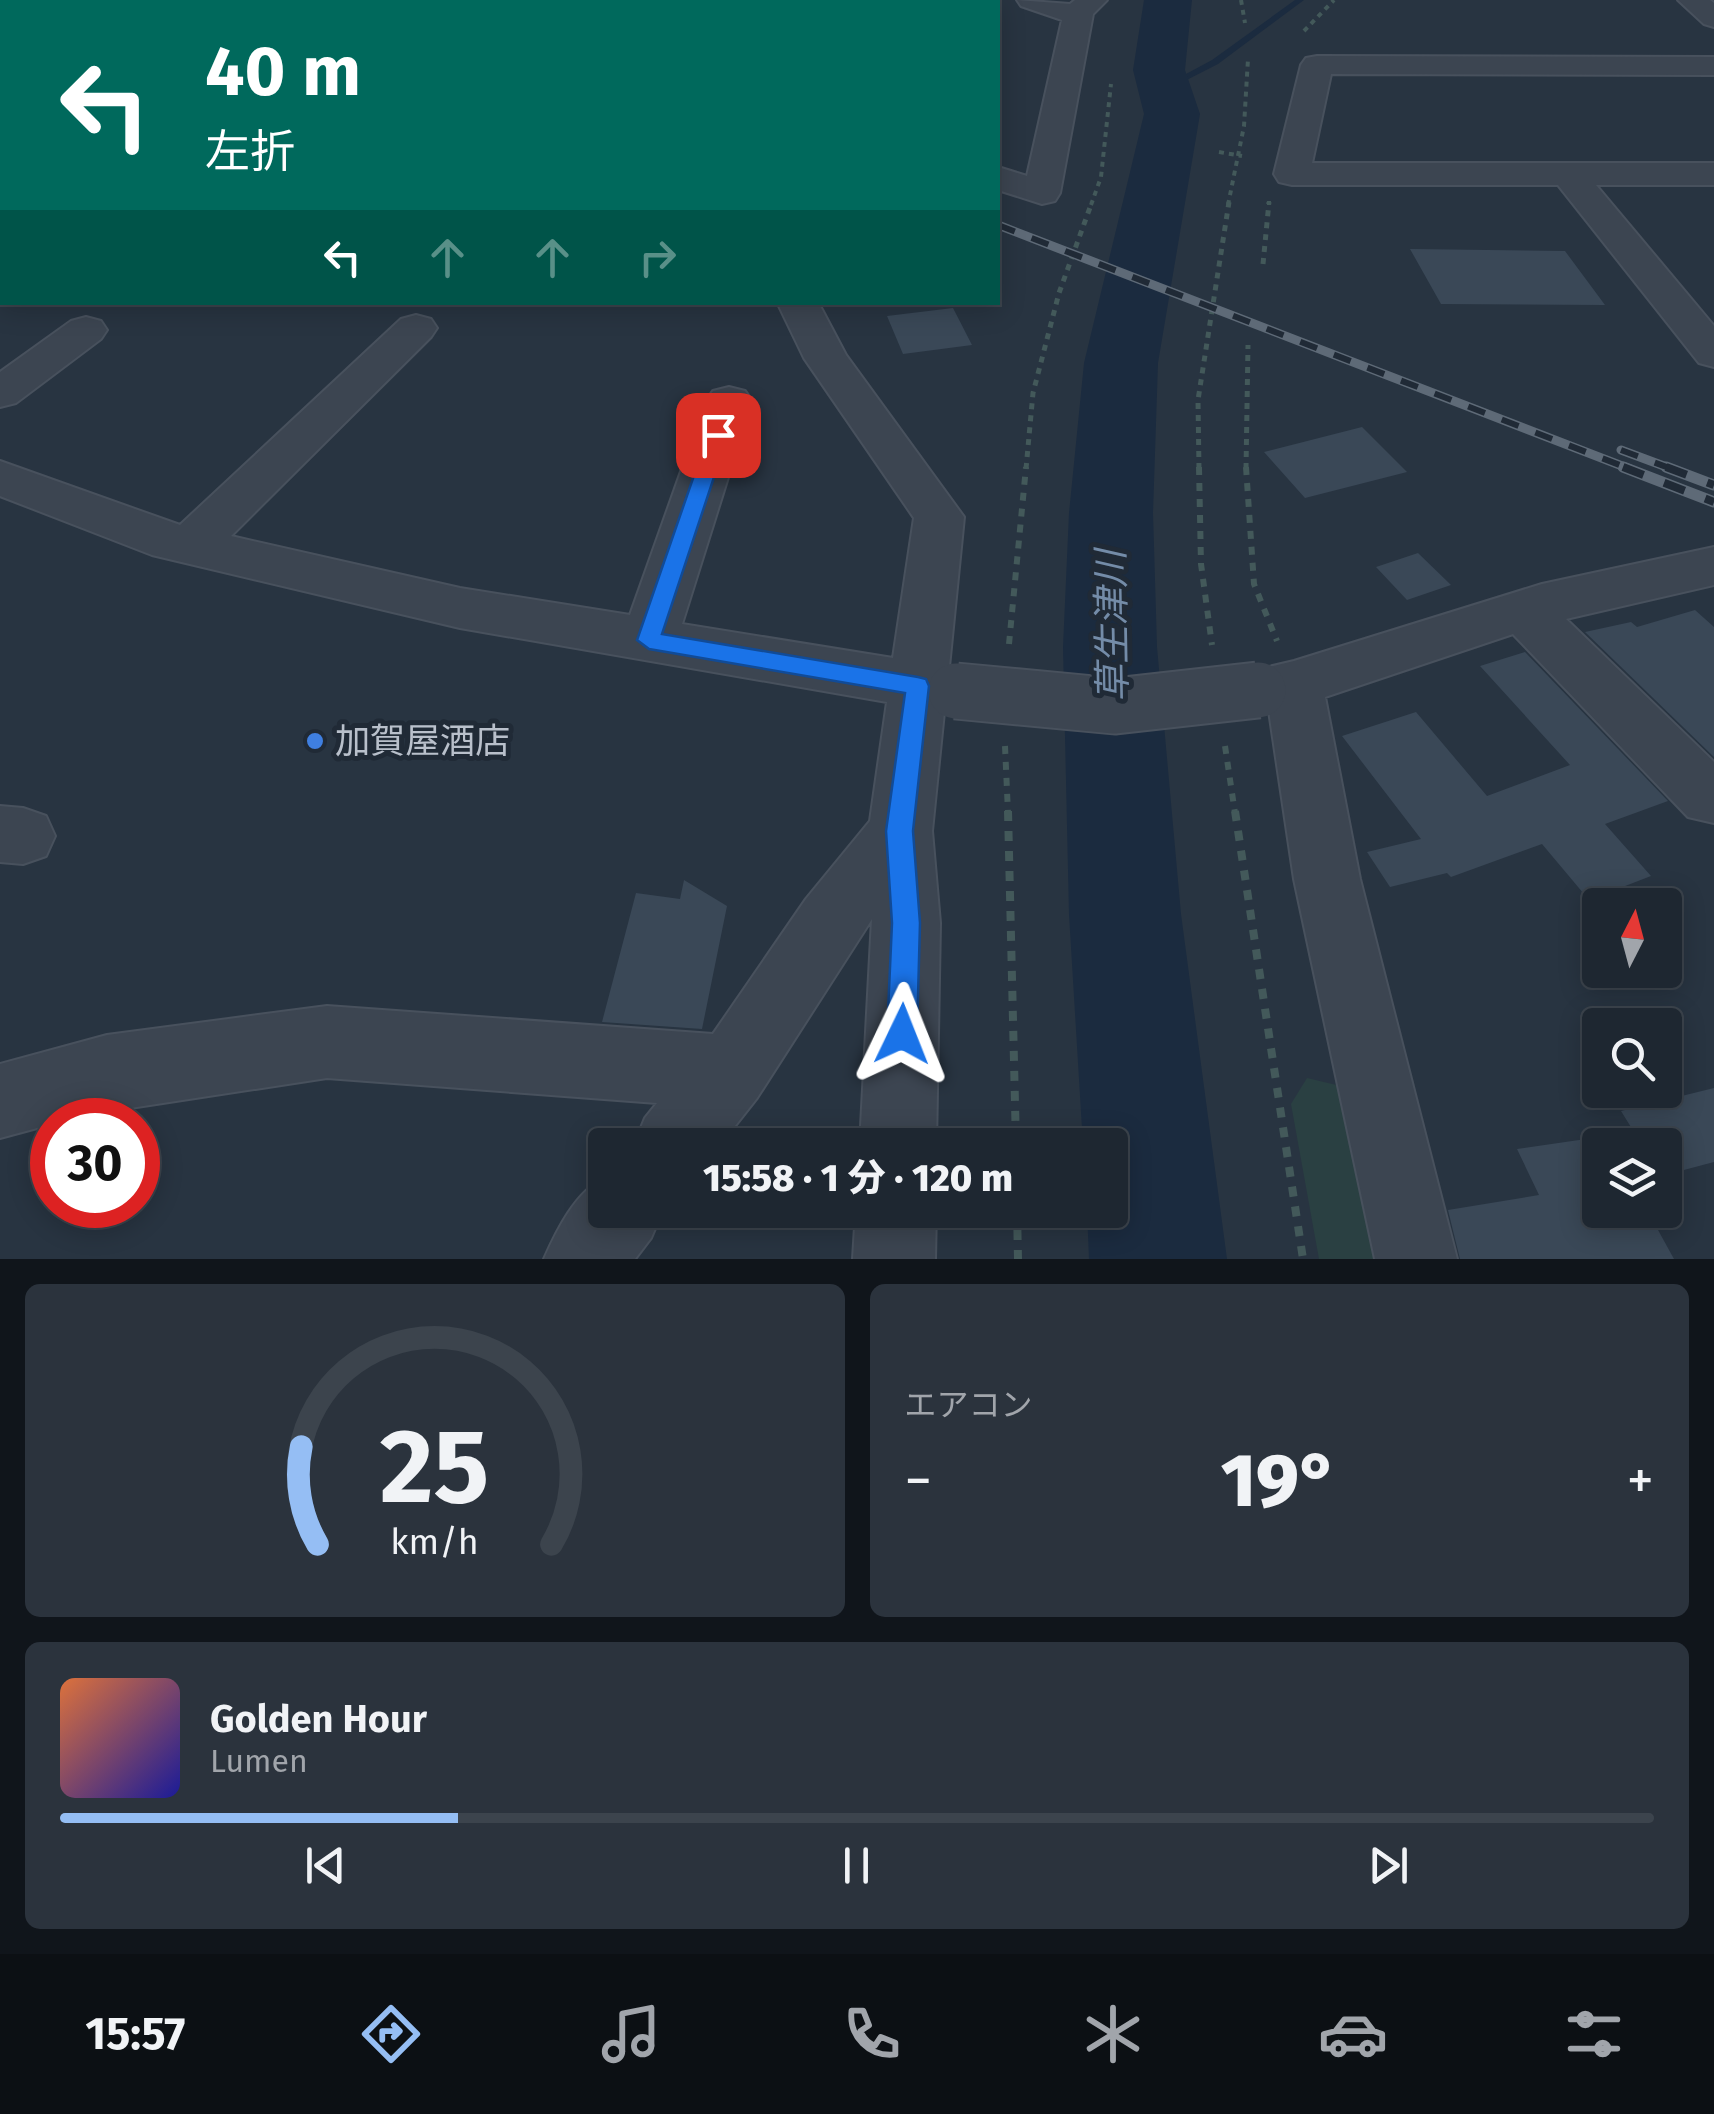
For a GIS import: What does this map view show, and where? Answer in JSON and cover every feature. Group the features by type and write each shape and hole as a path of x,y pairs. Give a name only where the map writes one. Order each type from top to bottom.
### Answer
{"street":[{"path":"1000,179 1042,193 1086,8 1031,0"},
{"path":"1692,0 1714,18"},
{"path":"1714,66 1317,65 1292,174 1714,174"},
{"path":"1568,174 1714,354"},
{"path":"799,305 826,358 939,517 937,688 900,831 906,923 899,1128"},
{"path":"190,546 416,328"},
{"path":"0,393 86,330"},
{"path":"649,640 730,401"},
{"path":"0,477 152,537 460,608 937,688 1115,706 1276,687 1523,610 1714,566"},
{"path":"1523,610 1710,798"},
{"path":"1276,687 1327,879 1416,1259"},
{"path":"686,1128 732,1072 830,921 900,831"},
{"path":"0,1101 107,1072 327,1042 732,1072"},
{"path":"585,1259 609,1228"},
{"path":"894,1259 895,1228"}],"path":[{"path":"1241,0 1245,23"},
{"path":"1009,652 1033,392 1060,293 1100,177 1112,68"},
{"path":"1219,152 1256,158"},
{"path":"1248,345 1246,453 1254,584 1276,687"},
{"path":"1006,728 1016,1128"},
{"path":"1017,1228 1018,1259"}],"green space":[{"path":"1307,1078 1349,1088 1387,1259 1319,1259 1291,1104"}],"building":[{"path":"1410,249 1565,251 1605,305 1441,304"},
{"path":"953,308 972,345 903,354 887,316"},
{"path":"1362,427 1407,472 1305,498 1264,452"},
{"path":"1418,553 1451,585 1407,600 1376,567"},
{"path":"1695,610 1714,627 1714,757 1585,632 1631,622 1637,627"},
{"path":"1525,652 1668,801 1605,824 1651,876 1620,888 1582,888 1582,892 1542,844 1451,877 1447,873 1390,887 1367,852 1421,839 1342,736 1416,712 1487,796 1570,765 1480,666"},
{"path":"684,880 727,906 702,1029 602,1022 636,893 680,899"},
{"path":"1714,1088 1714,1162 1682,1170 1682,1128 1632,1128 1621,1111 1682,1108 1682,1096"},
{"path":"1582,1140 1582,1228 1657,1228 1674,1259 1460,1259 1448,1210 1539,1195 1517,1149"}],"waterway":[{"name":"草生津川","path":"1158,1259 1125,914 1110,647 1111,513 1121,363 1172,114 1159,70 1168,0"},
{"path":"1164,88 1215,62 1300,0"}],"railway":[{"path":"1000,226 1630,469"},
{"path":"1621,450 1672,469"},
{"path":"1623,467 1714,502"},
{"path":"1666,467 1714,485"}],"place":[{"name":"加賀屋酒店","path":"315,741"}],"route":[{"path":"718,435 649,640 918,686 900,831 906,923 902,1034"}]}
